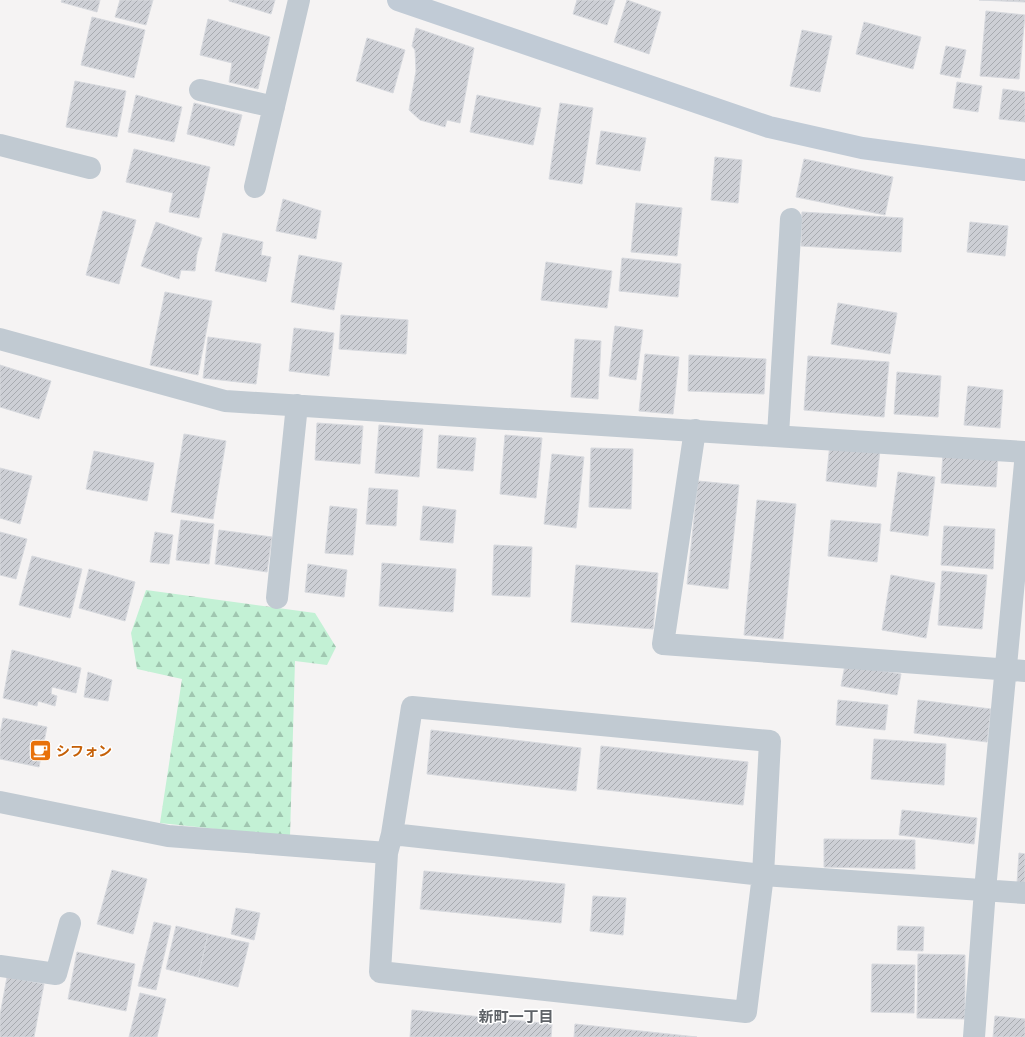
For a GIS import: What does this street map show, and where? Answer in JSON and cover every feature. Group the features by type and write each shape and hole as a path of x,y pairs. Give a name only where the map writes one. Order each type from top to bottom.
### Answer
{"street":[{"path":"255,187 299,0"},
{"path":"398,0 769,127 862,148 1025,170"},
{"path":"200,90 274,107"},
{"path":"0,145 90,168"},
{"path":"778,435 791,219"},
{"path":"0,339 225,401 778,435 1025,452"},
{"path":"276,598 297,405"},
{"path":"695,430 663,644 1015,670"},
{"path":"974,1037 985,890 1015,670 1025,463"},
{"path":"412,707 770,742 762,875 746,1012 380,972 389,843 412,707"},
{"path":"0,802 168,836 389,843 762,875 1025,893"},
{"path":"0,966 56,974 70,924"}],"green space":[{"path":"146,590 315,613 336,647 327,665 295,661 290,837 160,823 182,679 137,669 131,633"}],"building":[{"path":"62,0 100,0 97,12 61,2"},
{"path":"120,0 153,0 146,25 115,17"},
{"path":"229,0 275,0 271,14"},
{"path":"577,0 615,0 607,25 573,14"},
{"path":"627,0 661,12 649,54 614,42"},
{"path":"979,0 1025,0 1025,2"},
{"path":"986,11 1025,15 1019,79 980,76"},
{"path":"92,17 145,30 134,78 81,65"},
{"path":"208,19 270,37 258,89 229,82 232,63 200,55"},
{"path":"864,22 921,37 913,69 856,54"},
{"path":"416,28 474,48 460,123 447,120 445,127 420,120 409,110 416,71 415,50 412,46"},
{"path":"802,30 832,36 820,92 790,86"},
{"path":"367,38 405,50 393,93 356,81"},
{"path":"946,46 966,50 960,78 940,74"},
{"path":"75,81 126,91 117,137 66,127"},
{"path":"957,82 982,86 978,112 953,108"},
{"path":"1003,89 1025,92 1025,122 999,119"},
{"path":"136,95 182,107 174,142 128,132"},
{"path":"477,95 541,108 533,145 470,132"},
{"path":"194,103 242,115 234,146 187,134"},
{"path":"560,103 593,108 582,184 549,179"},
{"path":"601,131 646,138 640,171 596,164"},
{"path":"134,149 210,167 199,218 169,212 173,193 126,182"},
{"path":"715,157 742,160 738,203 711,200"},
{"path":"804,159 893,177 885,215 796,197"},
{"path":"283,199 321,211 316,239 276,231"},
{"path":"636,203 682,208 677,256 631,252"},
{"path":"103,211 136,220 119,284 86,275"},
{"path":"802,212 903,218 901,252 801,246"},
{"path":"156,222 202,238 197,254 195,271 181,270 179,279 141,266"},
{"path":"970,222 1008,226 1005,256 967,252"},
{"path":"223,233 263,242 261,255 271,257 266,282 215,271"},
{"path":"299,255 342,263 334,310 291,302"},
{"path":"622,258 681,264 678,297 619,291"},
{"path":"546,262 612,271 607,308 541,300"},
{"path":"165,292 212,301 198,375 150,365"},
{"path":"838,303 897,313 890,354 831,344"},
{"path":"341,315 408,320 406,354 339,349"},
{"path":"615,326 643,330 636,380 609,376"},
{"path":"294,328 334,333 329,376 289,371"},
{"path":"208,337 261,344 256,384 203,378"},
{"path":"575,339 601,341 598,399 571,397"},
{"path":"645,354 679,357 673,414 639,411"},
{"path":"689,355 766,359 764,394 688,391"},
{"path":"808,356 889,362 884,417 804,410"},
{"path":"0,365 51,381 39,419 0,407"},
{"path":"897,372 941,376 938,417 894,414"},
{"path":"968,386 1003,390 1000,428 964,425"},
{"path":"317,423 363,426 360,464 315,460"},
{"path":"379,425 423,429 419,477 375,473"},
{"path":"184,434 226,441 213,519 171,512"},
{"path":"439,435 476,438 473,471 437,468"},
{"path":"505,435 542,438 536,498 500,494"},
{"path":"830,444 880,450 876,487 826,481"},
{"path":"591,448 633,449 631,509 589,507"},
{"path":"94,451 154,463 147,501 86,489"},
{"path":"943,453 998,457 996,487 941,483"},
{"path":"552,454 584,457 576,528 544,524"},
{"path":"0,468 32,476 20,524 0,518"},
{"path":"898,472 935,477 928,536 890,531"},
{"path":"698,481 739,485 728,589 687,584"},
{"path":"369,488 398,490 396,526 366,524"},
{"path":"757,500 796,504 783,639 744,635"},
{"path":"330,506 357,509 353,555 325,553"},
{"path":"423,506 456,510 453,543 420,540"},
{"path":"181,520 214,524 209,564 176,560"},
{"path":"831,520 881,524 877,562 828,556"},
{"path":"944,526 995,529 993,569 941,565"},
{"path":"219,530 272,537 267,572 215,564"},
{"path":"0,532 27,539 16,579 0,575"},
{"path":"155,532 173,535 169,564 150,562"},
{"path":"494,545 532,547 530,597 492,595"},
{"path":"32,556 82,569 70,618 19,605"},
{"path":"382,563 456,569 453,612 379,606"},
{"path":"308,564 347,570 344,597 305,592"},
{"path":"576,565 658,573 653,629 571,622"},
{"path":"89,569 135,582 125,621 79,608"},
{"path":"942,571 987,575 982,629 938,625"},
{"path":"891,575 935,583 926,638 882,630"},
{"path":"12,650 81,668 76,693 52,687 51,694 57,696 55,706 38,701 37,706 3,698"},
{"path":"845,665 901,674 897,695 841,686"},
{"path":"88,672 112,680 108,701 84,697"},
{"path":"838,700 888,705 885,730 836,725"},
{"path":"918,700 991,709 987,742 914,733"},
{"path":"3,718 47,727 39,767 0,759 0,734"},
{"path":"431,730 581,748 576,791 427,774"},
{"path":"874,739 946,744 944,785 871,779"},
{"path":"601,746 748,762 743,805 597,789"},
{"path":"902,810 977,818 974,844 899,835"},
{"path":"824,839 915,840 915,869 824,867"},
{"path":"1019,853 1025,854 1025,884 1017,883"},
{"path":"112,870 147,879 133,934 97,924"},
{"path":"424,871 565,884 561,923 420,909"},
{"path":"593,896 626,898 623,935 590,931"},
{"path":"236,908 260,913 254,940 231,934"},
{"path":"154,922 171,926 156,990 138,986"},
{"path":"176,926 208,934 198,977 166,969"},
{"path":"898,926 924,927 923,951 897,950"},
{"path":"208,934 249,943 238,987 198,977"},
{"path":"77,952 135,964 126,1011 68,999"},
{"path":"918,954 965,955 965,1019 917,1018"},
{"path":"872,964 915,965 914,1013 871,1012"},
{"path":"7,977 44,984 34,1037 0,1037 0,1015"},
{"path":"140,993 166,999 157,1037 129,1037"},
{"path":"412,1010 552,1024 551,1037 410,1037"},
{"path":"995,1016 1025,1019 1025,1037 993,1037"},
{"path":"575,1024 697,1037 574,1037"}],"place":[{"name":"シフォン","path":"41,751"}],"district":[{"name":"新町一丁目","path":"516,1017"}]}
